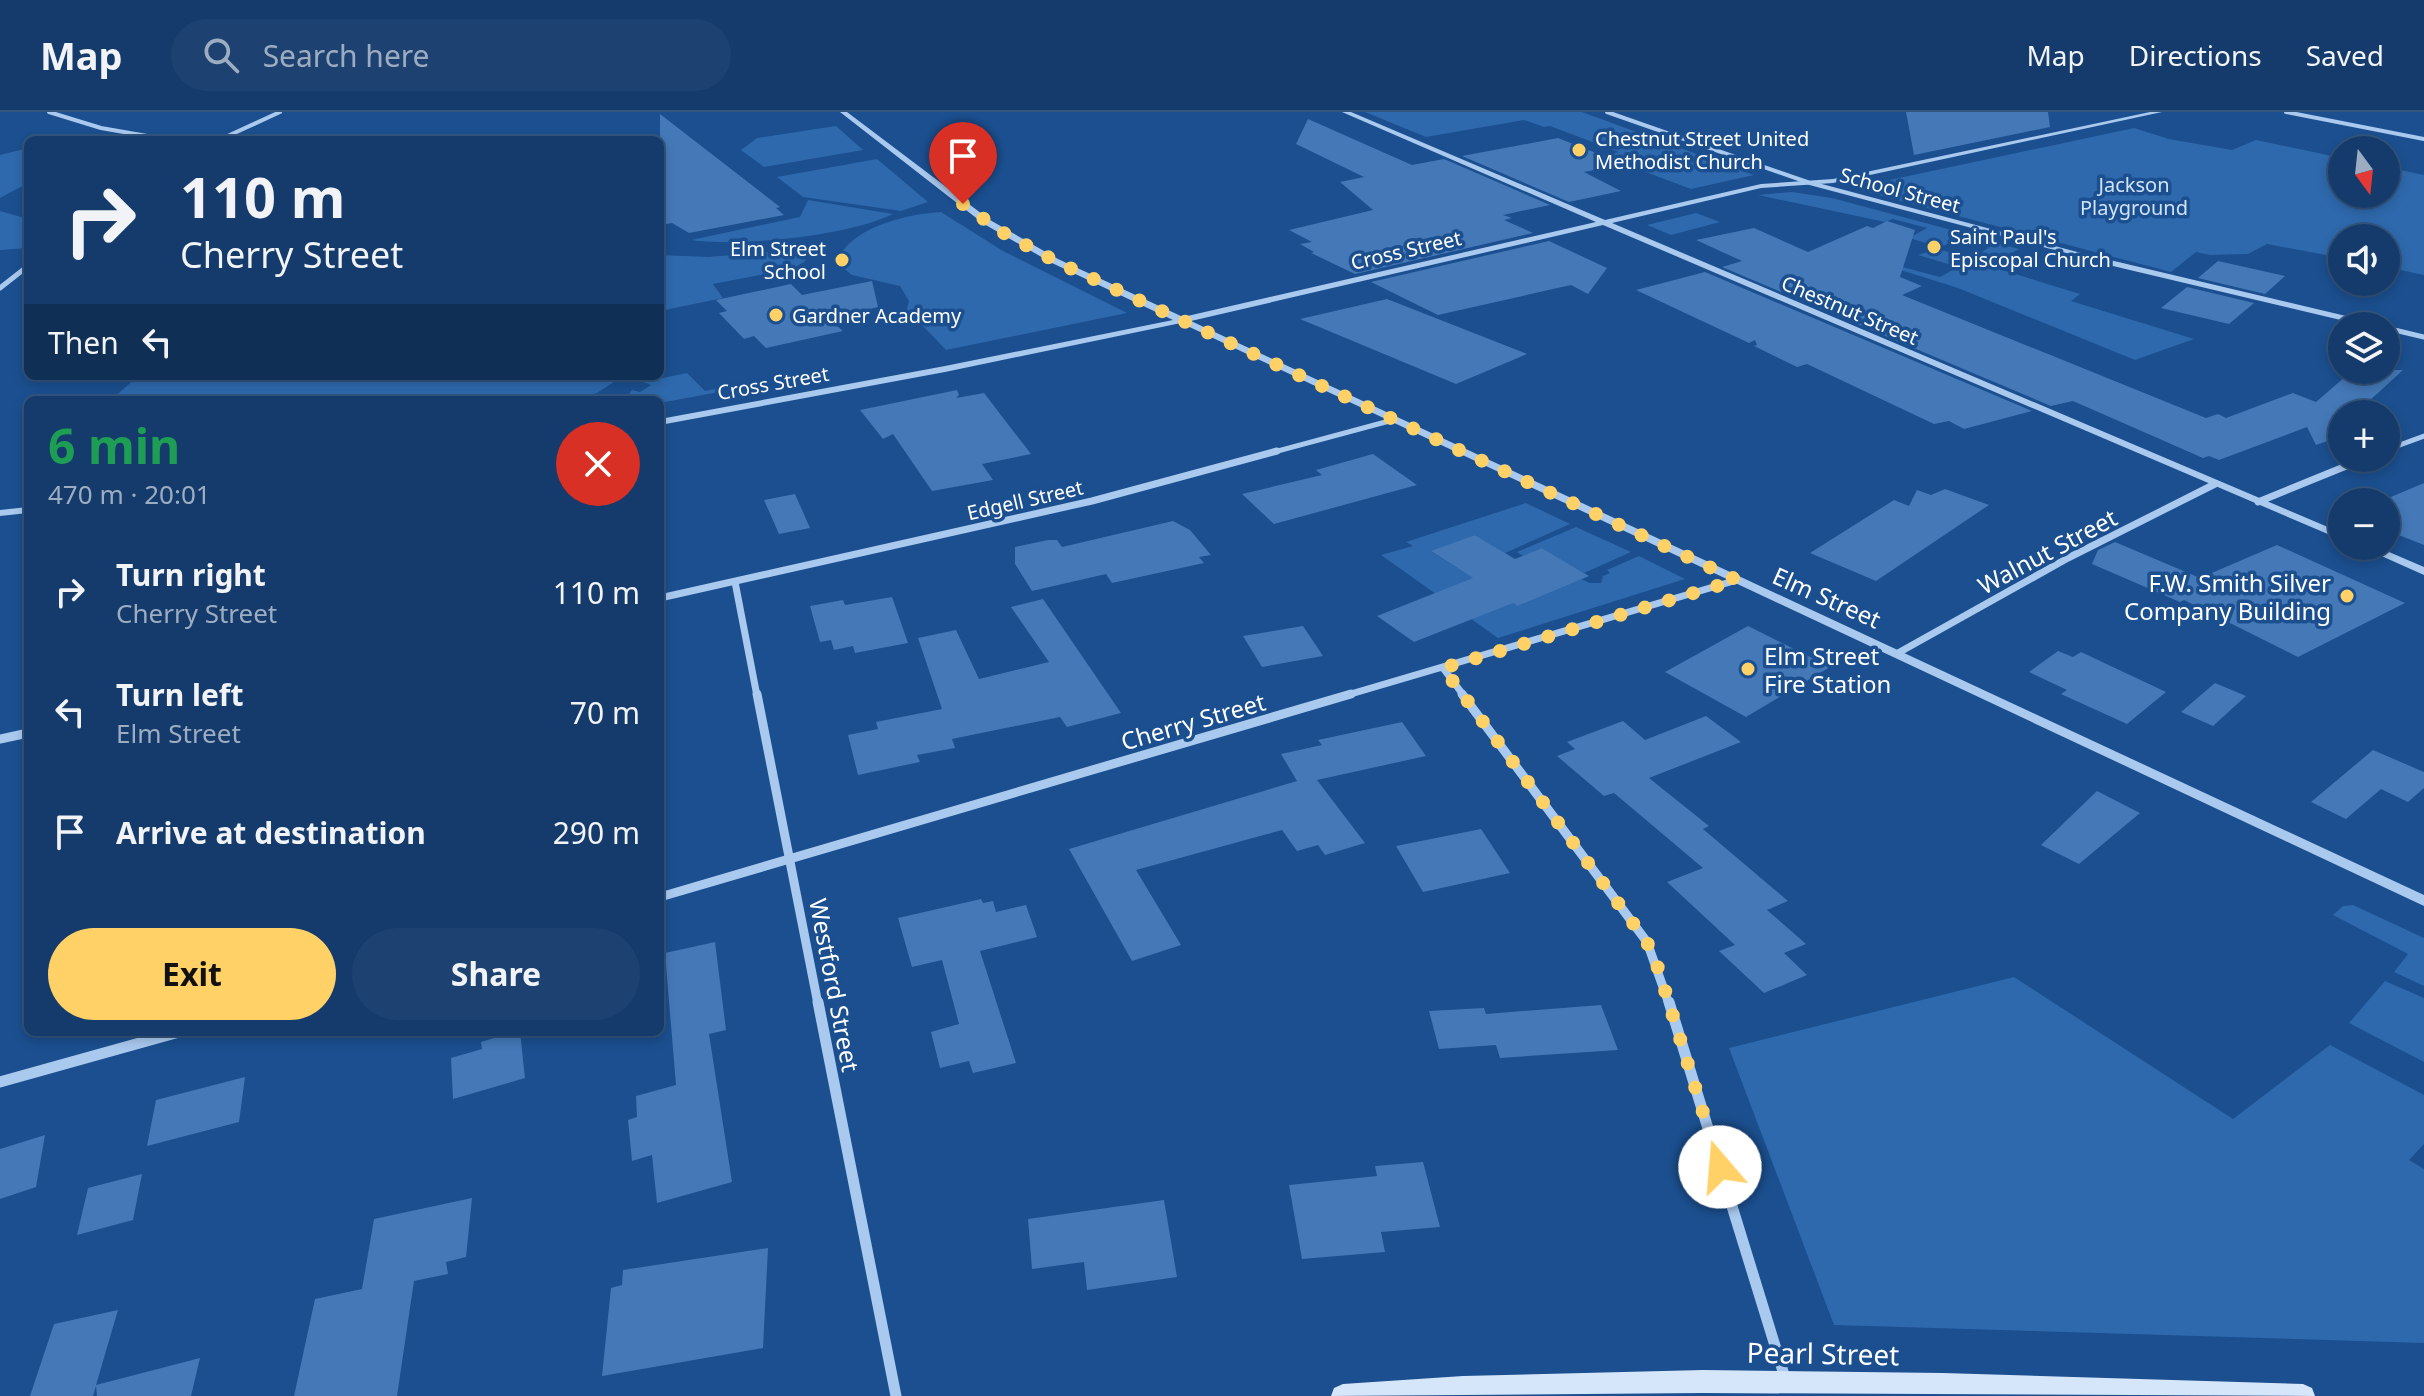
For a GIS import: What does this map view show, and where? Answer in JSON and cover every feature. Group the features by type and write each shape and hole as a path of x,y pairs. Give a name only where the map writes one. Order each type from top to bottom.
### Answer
{"main road":[{"name":"Pearl Street","path":"1343,1396 1493,1385 1719,1389 1786,1383 2303,1396"}],"street":[{"path":"49,112 101,128 147,136"},
{"path":"228,136 280,112"},
{"name":"Elm Street","path":"843,112 1014,239 1393,420 2424,901"},
{"name":"Chestnut Street","path":"1345,112 2328,531"},
{"name":"School Street","path":"1607,112 1810,183 2135,269 2328,314"},
{"name":"Cross Street","path":"664,421 945,369 1183,320 1761,186 1833,181 2159,112"},
{"path":"2286,112 2424,139"},
{"path":"0,288 24,269"},
{"path":"2400,331 2424,337"},
{"name":"Edgell Street","path":"664,597 1092,501 1393,420"},
{"path":"2400,445 2424,436"},
{"path":"2258,502 2332,472"},
{"name":"Walnut Street","path":"1898,653 2068,558 2215,484"},
{"path":"0,513 24,510"},
{"path":"2398,560 2424,571"},
{"name":"Cherry Street","path":"664,896 1737,580"},
{"name":"Westford Street","path":"735,582 896,1396"},
{"path":"1443,668 1647,942 1658,968 1786,1383"},
{"path":"0,739 24,734"},
{"path":"0,1082 165,1036"}],"green space":[{"path":"1365,112 1582,112 1754,175 1691,189 1603,156 1619,152 1550,126 1524,120 1426,137"},
{"path":"836,126 863,150 764,167 741,150 757,138"},
{"name":"Jackson Playground","path":"2134,128 2169,139 2232,150 2256,140 2328,155 2328,208 2400,208 2400,170 2424,175 2424,275 2400,270 2400,224 2328,224 2328,255 2267,244 2248,254 2210,255 2196,252 2171,272 1852,188"},
{"path":"24,149 24,185 0,198 0,155"},
{"path":"877,159 928,202 901,211 803,197 777,177"},
{"path":"1792,192 1832,198 1974,236 1962,242 1972,245 1950,243 1940,247 1909,238 1927,228 1758,195"},
{"path":"808,200 893,214 849,228 794,238 737,242 691,240 800,217"},
{"path":"0,211 24,218 24,248 0,250"},
{"path":"941,212 1003,251 1127,313 946,350 922,325 905,317 909,301 900,286 852,275 837,263 853,240 866,232 896,220"},
{"path":"1696,213 1720,222 1671,235 1647,225"},
{"path":"1977,238 2019,249 2008,255 2019,259 1999,269 2080,294 2071,301 2194,339 2135,360 1958,288 1824,246 1940,277 1958,267 1918,255 1937,249 1973,258 1988,248 1969,242"},
{"path":"806,249 811,253 792,269 713,284 723,298 664,310 664,255 708,257"},
{"path":"687,373 705,391 720,388 724,391 664,402 664,396 616,396 629,394 632,390 640,392 651,385 643,382"},
{"path":"134,380 617,380 597,393 584,396 116,396"},
{"path":"1526,503 1570,524 1505,553 1475,535 1432,552 1518,606 1581,579 1601,583 1603,576 1610,573 1607,570 1639,556 1685,579 1498,638 1381,555 1413,546 1406,542"},
{"path":"1576,527 1631,552 1584,573 1542,548 1523,556 1517,552"},
{"path":"2353,905 2424,938 2424,986 2394,972 2408,954 2333,915 2343,906"},
{"path":"2014,977 2233,1119 2330,1045 2424,1095 2424,1144 2409,1160 2424,1169 2424,1343 1834,1325 1729,1048"},
{"path":"2385,981 2424,998 2424,1062 2349,1023"}],"building":[{"path":"1906,112 2048,112 2050,127 1914,155"},
{"name":"Elm Street School","path":"660,114 780,207 776,208 784,215 689,233 672,223 664,224 664,136 660,136"},
{"path":"1308,119 1412,165 1444,159 1550,205 1503,215 1512,218 1504,220 1533,233 1355,274 1311,253 1314,252 1300,244 1312,242 1289,230 1373,210 1340,182 1364,177 1296,144"},
{"path":"1558,138 1624,164 1584,172 1621,191 1569,202 1462,156"},
{"path":"1887,221 1915,230 1900,277 1922,286 1902,295 2206,418 2218,414 2226,418 2293,393 2316,402 2337,384 2388,384 2370,400 2328,400 2328,441 2316,445 2307,427 2219,460 2209,456 2203,458 2073,401 2051,406 1722,267 1742,261 1696,240 1754,228 1808,252 1867,226 1873,228"},
{"path":"1549,241 1607,268 1588,294 1571,285 1438,315 1371,282"},
{"path":"2218,261 2285,276 2265,294 2198,278"},
{"path":"1705,272 2032,411 1964,429 1949,421 1934,424 1807,364 1797,367 1754,346 1757,345 1755,340 1749,343 1636,290"},
{"name":"Gardner Academy","path":"872,281 878,307 829,319 843,331 766,348 754,336 744,339 719,313 727,311 716,300 791,284 802,295"},
{"path":"2187,287 2254,303 2229,324 2161,308"},
{"path":"1387,299 1527,354 1456,384 1300,319"},
{"path":"957,390 959,395 956,398 984,393 1031,454 982,464 993,480 932,491 893,434 883,439 860,410"},
{"path":"1373,454 1417,485 1274,524 1242,494 1322,475 1316,470"},
{"path":"2424,483 2424,545 2400,536 2400,493"},
{"path":"1945,489 1989,505 1876,581 1810,553 1894,500 1909,506 1917,490 1931,495"},
{"path":"795,494 810,528 779,534 764,500"},
{"path":"1173,521 1190,530 1211,555 1199,557 1204,563 1112,583 1106,574 1032,591 1015,564 1015,547 1057,540 1062,547"},
{"path":"1475,535 1515,559 1542,548 1589,576 1518,606 1513,603 1414,642 1377,616 1473,578 1431,551"},
{"path":"2115,542 2200,578 2277,545 2405,603 2298,657 2184,600 2180,602 2092,564 2098,550"},
{"path":"892,597 908,643 855,653 853,646 834,650 831,640 820,642 810,606 843,600 845,605"},
{"path":"1043,599 1121,713 1067,727 1060,717 952,739 955,748 917,755 920,762 858,775 848,735 878,729 876,722 942,709 918,638 956,630 979,679 1049,662 1011,607"},
{"path":"1303,626 1323,656 1262,667 1243,636"},
{"name":"Elm Street Fire Station","path":"1748,626 1830,667 1746,717 1665,672"},
{"path":"2058,651 2073,657 2081,652 2166,692 2127,724 2061,694 2067,690 2029,672"},
{"path":"2215,683 2246,696 2213,726 2181,712"},
{"path":"1706,716 1741,742 1649,778 1709,826 1703,829 1788,901 1767,910 1806,944 1784,953 1807,975 1764,993 1719,951 1735,945 1667,882 1703,868 1614,793 1604,796 1557,756 1575,749 1567,742 1623,721 1645,740"},
{"path":"1402,722 1426,756 1317,780 1365,843 1325,855 1318,845 1297,851 1282,830 1136,870 1181,945 1132,961 1069,849 1297,781 1281,754 1322,745 1318,740"},
{"path":"2373,750 2424,772 2424,788 2408,802 2381,789 2346,819 2311,802"},
{"path":"2097,791 2140,813 2079,864 2041,845"},
{"path":"1481,829 1510,873 1423,892 1396,846"},
{"path":"981,899 983,903 993,901 996,912 1026,905 1037,937 980,951 1016,1063 973,1073 969,1061 940,1068 931,1032 959,1024 942,960 912,967 898,918"},
{"path":"715,942 726,1030 709,1034 732,1182 657,1203 652,1155 632,1161 628,1120 637,1117 636,1096 676,1085 665,953"},
{"path":"1601,1005 1618,1050 1500,1058 1496,1045 1439,1049 1429,1011 1484,1008 1486,1014"},
{"path":"501,1036 520,1036 525,1078 453,1099 451,1058 482,1049 481,1042"},
{"path":"245,1077 239,1122 147,1146 156,1100"},
{"path":"45,1135 36,1187 0,1199 0,1149"},
{"path":"1423,1162 1440,1227 1381,1232 1385,1252 1302,1259 1289,1185 1377,1176 1375,1166"},
{"path":"142,1174 133,1220 77,1235 88,1188"},
{"path":"472,1198 466,1257 446,1262 448,1274 414,1281 397,1396 294,1396 315,1299 362,1289 374,1219"},
{"path":"1164,1200 1177,1277 1087,1290 1084,1262 1032,1269 1028,1219"},
{"path":"768,1248 763,1348 602,1376 611,1288 622,1285 623,1270"},
{"path":"118,1310 96,1385 200,1358 191,1396 97,1396 96,1386 93,1396 30,1396 54,1324"}],"place":[{"name":"Chestnut Street United Methodist Church","path":"1579,150"},
{"name":"Saint Paul's Episcopal Church","path":"1934,247"},
{"name":"Elm Street School","path":"842,260"},
{"name":"Gardner Academy","path":"776,315"},
{"name":"F.W. Smith Silver Company Building","path":"2347,596"},
{"name":"Elm Street Fire Station","path":"1748,669"}],"route":[{"path":"963,204 1002,232 1055,261 1737,580 1443,668 1647,942 1658,968 1720,1167"}]}
